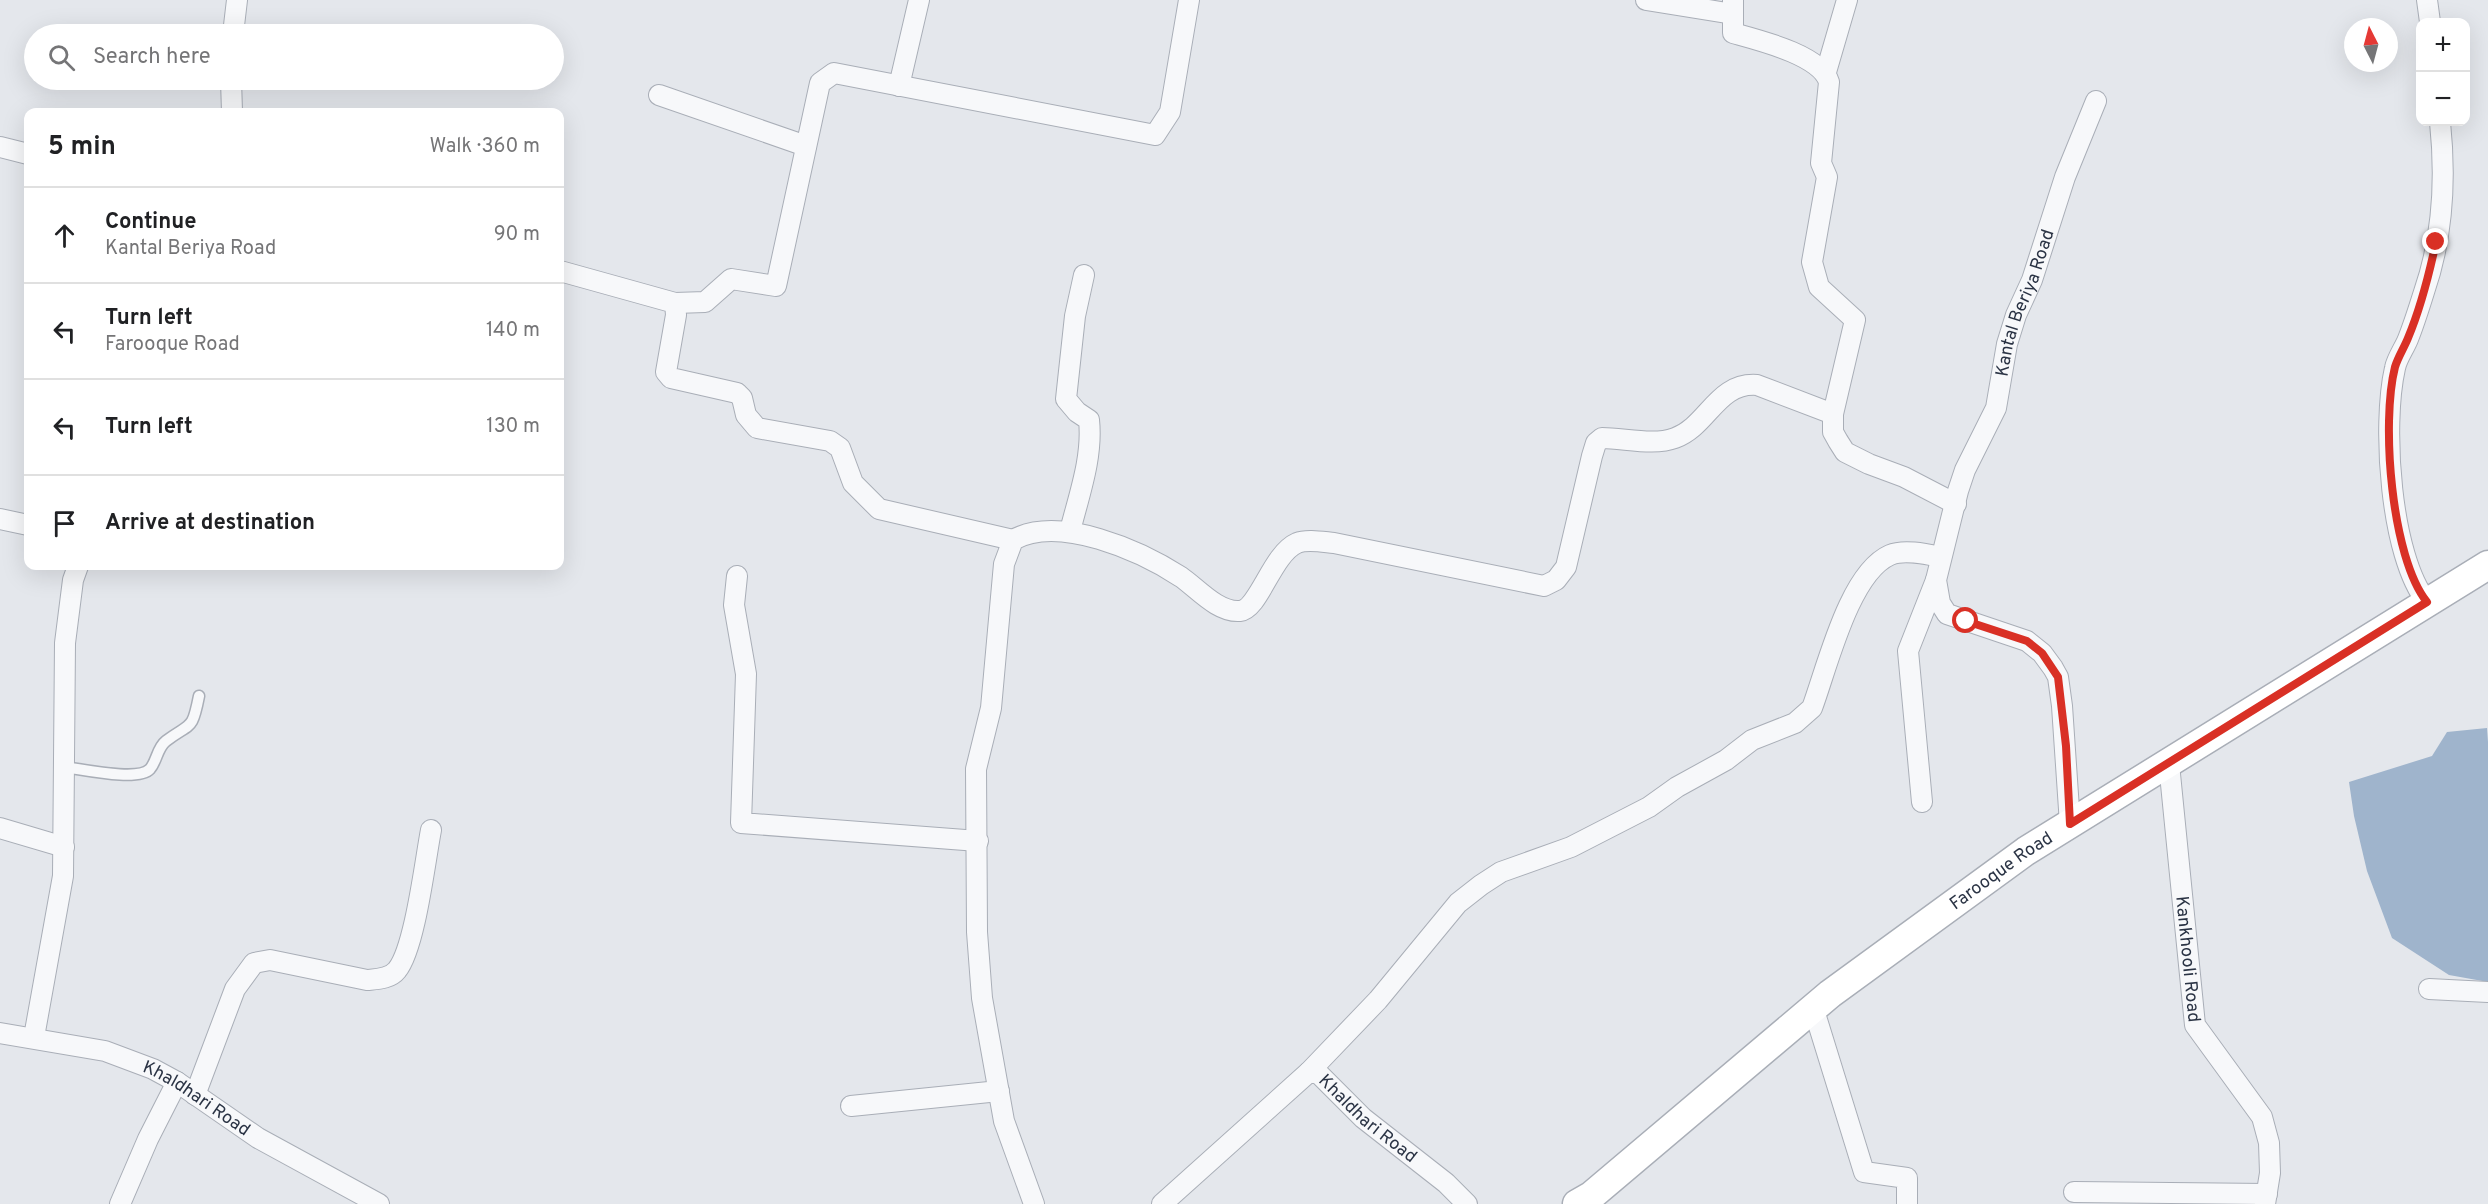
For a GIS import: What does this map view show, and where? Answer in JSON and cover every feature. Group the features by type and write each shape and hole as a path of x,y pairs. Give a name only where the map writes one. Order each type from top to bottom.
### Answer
{"main road":[{"name":"Farooque Road","path":"1587,1201 1813,1007 2026,851 2488,565"}],"street":[{"path":"233,24 237,0"},
{"path":"899,86 919,0"},
{"path":"564,272 675,303 705,302 731,279 776,286 820,83 834,73 1155,135 1170,112 1189,0"},
{"path":"1646,0 1733,7 1733,33 1806,57 1826,72"},
{"path":"1847,0 1826,72 1828,97 1821,163 1827,177 1812,262 1819,287 1855,320 1833,414 1833,432 1845,452 1904,477 1956,504"},
{"path":"2427,0 2429,18"},
{"path":"231,90 232,108"},
{"path":"659,95 806,146"},
{"name":"Kantal Beriya Road","path":"2070,824 2058,677 2042,653 2027,641 1947,614 1940,603 1936,580 1940,557 1965,470 1996,408 2007,344 2013,325 2032,280 2065,177 2096,101"},
{"path":"2427,602 2417,590 2399,536 2391,478 2390,397 2395,366 2408,339 2426,289 2436,242 2443,196 2440,126"},
{"path":"0,147 24,153"},
{"path":"1070,531 1087,463 1091,433 1089,420 1077,412 1066,399 1075,316 1084,275"},
{"path":"675,303 676,315 666,372 671,378 737,393 742,398 746,415 757,428 830,441 840,448 853,483 879,508 1013,540 1038,532 1070,531 1138,556 1180,577 1223,607 1240,611 1250,607 1273,565 1294,544 1301,542 1334,543 1544,586 1556,580 1566,567 1592,456 1596,443 1602,438 1664,440 1677,438 1690,429 1725,394 1745,384 1757,385 1833,414"},
{"path":"0,519 24,524"},
{"path":"1013,540 1004,564 991,708 976,769 979,969 1004,1121 1034,1204"},
{"path":"1309,1072 1378,1000 1458,903 1480,885 1502,872 1539,860 1598,834 1649,807 1677,787 1726,760 1752,740 1805,716 1812,708 1835,636 1869,571 1878,562 1892,554 1940,557"},
{"path":"34,1037 60,898 63,847 65,643 71,589 77,570"},
{"path":"737,576 734,605 746,674 741,823 978,841"},
{"path":"1922,802 1908,651 1936,580"},
{"name":"Kankhooli Road","path":"2169,764 2195,1024 2262,1117 2270,1143 2266,1199"},
{"path":"0,828 63,847"},
{"path":"195,1095 235,989 254,963 270,960 367,980 383,978 396,972 404,960 410,938 431,830"},
{"path":"2429,989 2488,992"},
{"path":"1813,1007 1864,1172 1907,1178 1907,1204"},
{"name":"Khaldhari Road","path":"0,1033 34,1037 105,1051 128,1059 177,1082 258,1138 379,1204"},
{"name":"Khaldhari Road","path":"1162,1204 1309,1072 1319,1074 1363,1119 1446,1183 1467,1204"},
{"path":"120,1204 148,1139 177,1082"},
{"path":"851,1106 999,1091"},
{"path":"2074,1192 2266,1199"}],"lane":[{"path":"64,767 126,775 143,773 149,769 166,741 187,729 195,713 199,696"}],"water":[{"path":"2487,728 2488,982 2449,975 2392,938 2367,871 2354,816 2349,782 2432,756 2447,732"}],"route":[{"path":"1966,621 2009,633 2027,641 2042,653 2058,677 2066,746 2070,824 2427,602 2417,590 2399,536 2391,478 2390,397 2395,366 2408,339 2426,289 2436,242"}]}
